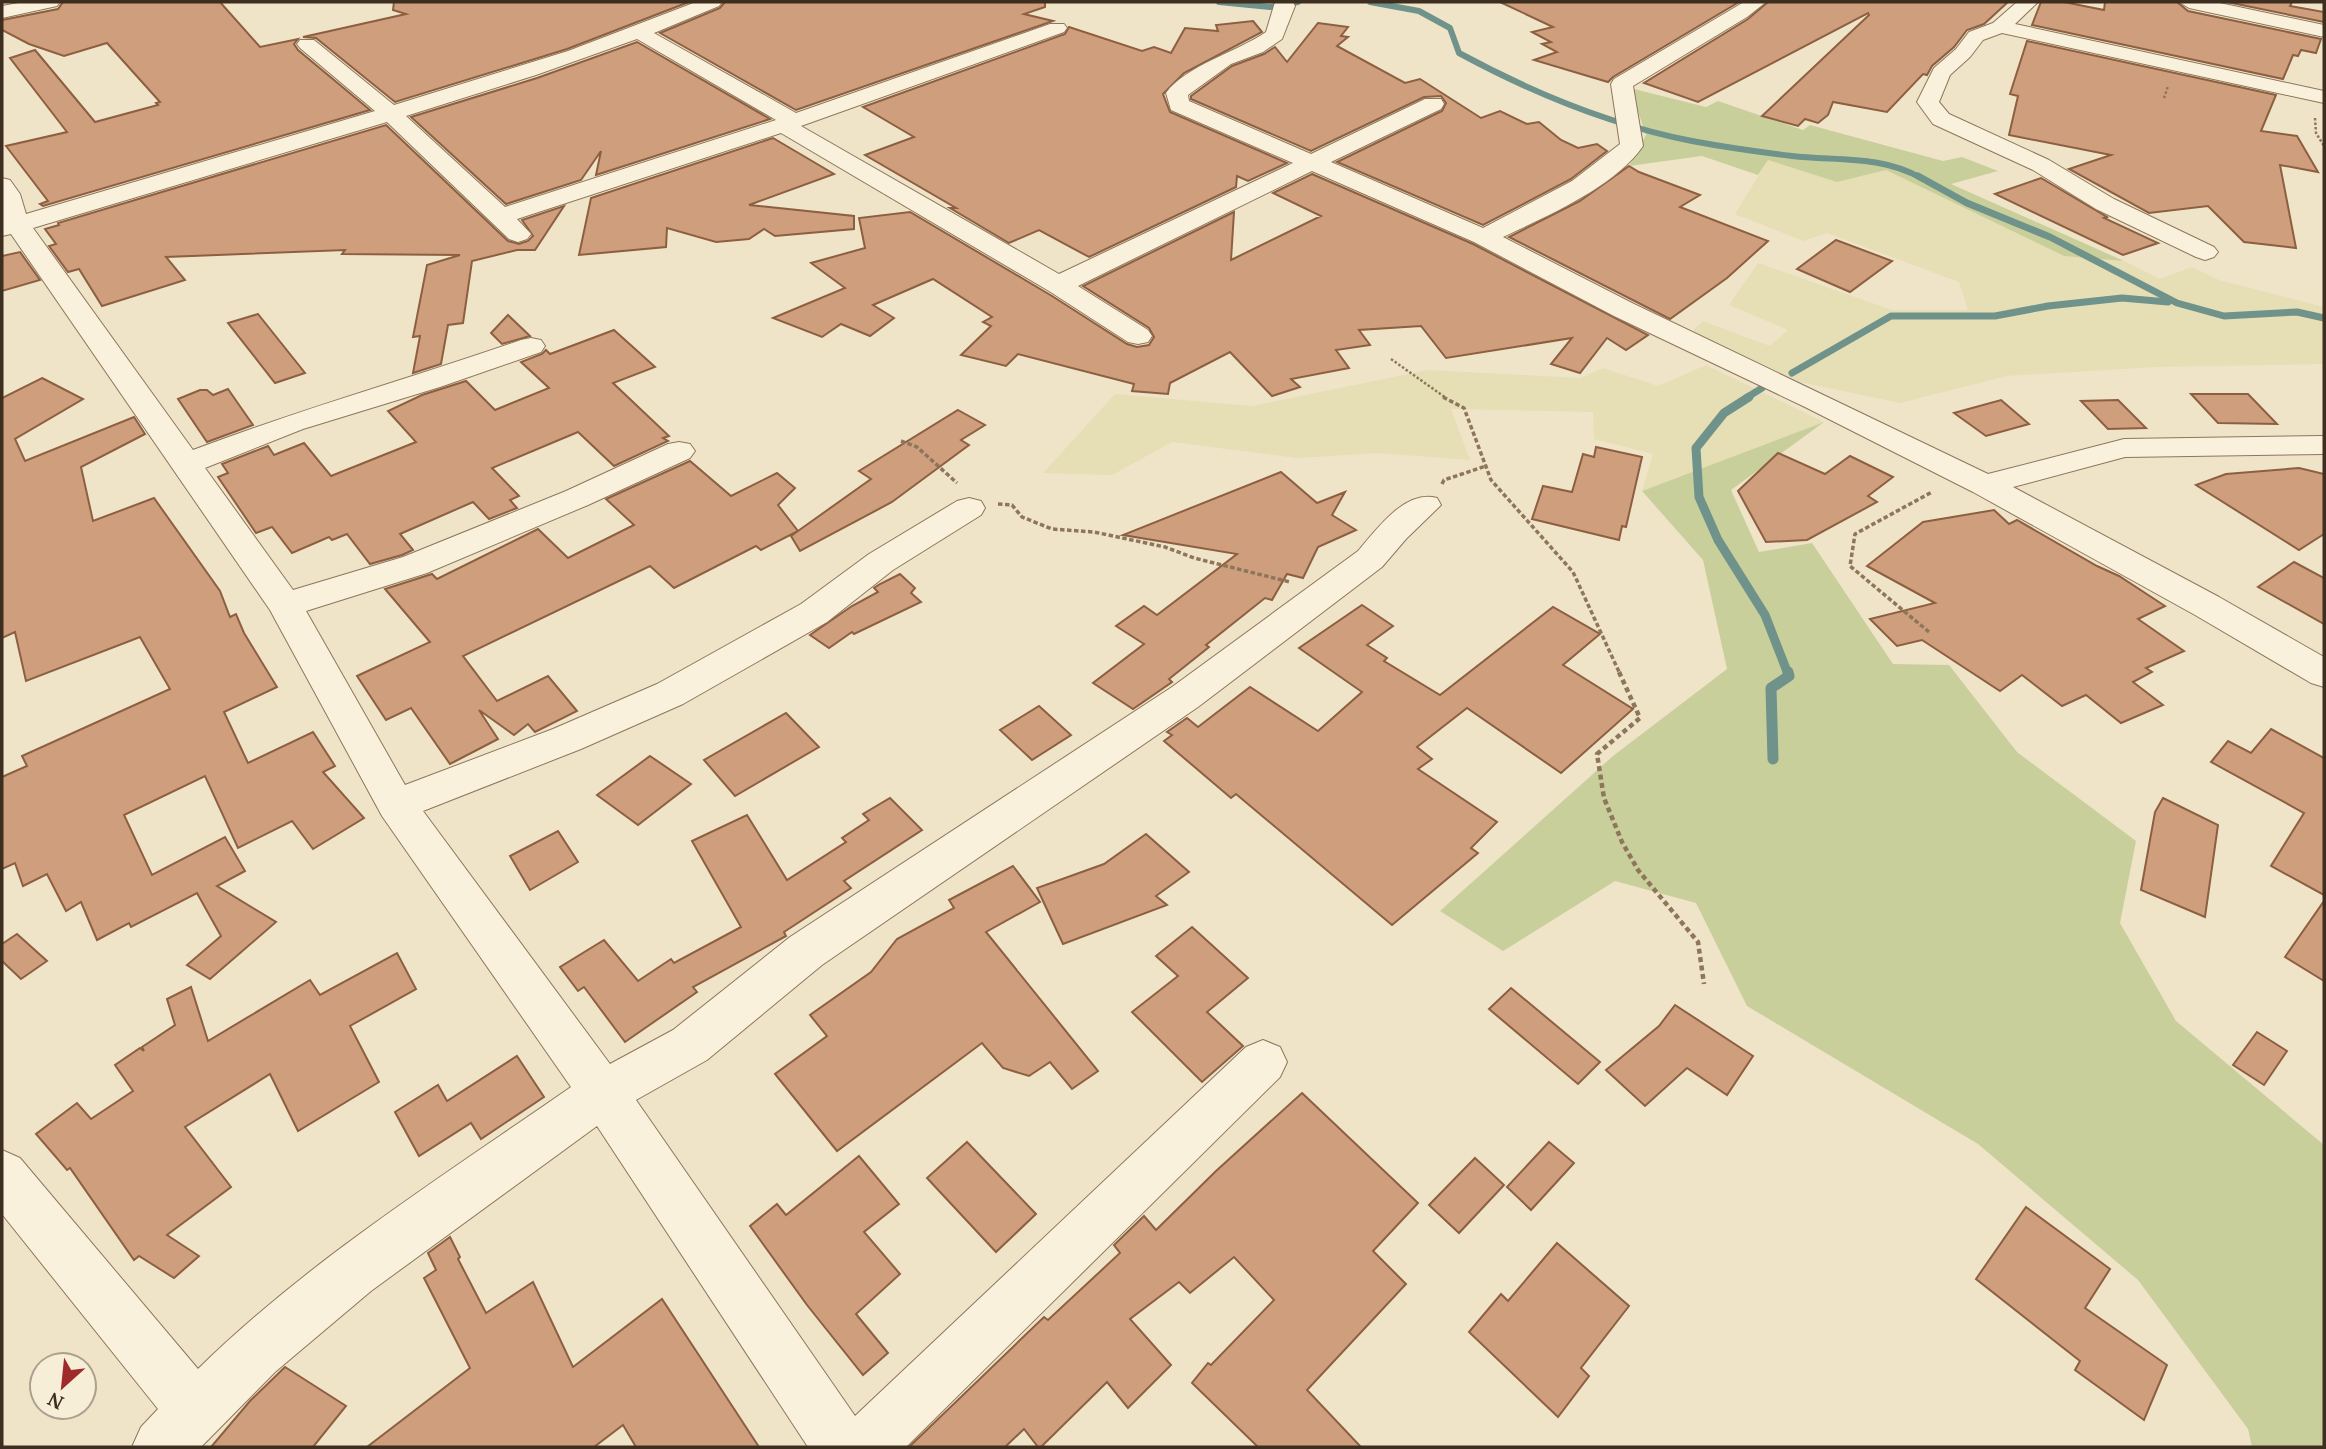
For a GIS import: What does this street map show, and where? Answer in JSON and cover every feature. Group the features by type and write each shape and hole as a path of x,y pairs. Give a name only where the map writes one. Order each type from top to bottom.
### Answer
{"street":[{"path":"2,12 50,2"},
{"path":"9,227 390,113 638,32 712,2"},
{"path":"1284,2 1275,35 1256,48 1224,60 1177,93 1179,105 1483,237 1624,310 1816,401 1984,485 2324,674"},
{"path":"1483,237 1572,193 1610,168 1632,146 1622,84 1757,2"},
{"path":"2028,2 2000,27 1976,36 1963,53 1941,72 1928,102 1941,119 2041,165 2105,204 2205,252"},
{"path":"2189,2 2324,31"},
{"path":"2000,27 2324,97"},
{"path":"500,216 608,184 1057,29"},
{"path":"638,32 1138,336"},
{"path":"307,44 390,113 518,234"},
{"path":"1058,285 1433,104"},
{"path":"2,185 8,194 9,227 186,464 285,605 396,805 603,1093 842,1447"},
{"path":"186,464 292,423 430,382 531,346"},
{"path":"1984,485 2124,448 2324,445"},
{"path":"285,605 415,565 577,498 679,451"},
{"path":"2,1175 178,1429 255,1352 352,1272 603,1093 690,1045 806,951 1185,697 1370,559 1395,531 1425,506"},
{"path":"396,805 568,739 670,694 814,612 881,562 968,508"},
{"path":"865,1447 1263,1062"}],"path":[{"path":"1391,359 1438,394 1464,408 1492,480 1573,572 1640,718 1597,754 1604,798 1622,842 1638,870 1699,942 1704,984"},
{"path":"901,441 917,447 960,486 968,508 989,503 1012,505 1022,517 1052,529 1094,532 1165,547 1194,558 1271,576 1324,593"},
{"path":"1425,506 1436,495 1444,481 1486,466"},
{"path":"1929,632 1850,566 1855,534 1935,490 1984,485"}],"shaded area":[{"path":"1768,160 1837,182 1886,170 2064,256 2124,261 2160,279 2192,267 2219,280 2324,307 2324,364 2156,367 2007,376 1900,403 1800,382 1689,334 1703,321 1770,346 1788,330 1729,305 1758,263 1892,310 1968,310 1959,282 1827,233 1803,241 1735,214"},
{"path":"1706,365 1824,422 1642,491 1653,454 1594,439 1593,412 1451,409 1470,460 1378,453 1297,458 1172,442 1112,475 1043,473 1115,394 1252,406 1428,370 1580,378 1603,368 1658,386"}],"green space":[{"path":"1630,88 1706,107 1718,101 1803,130 1810,125 1943,161 1962,157 1998,171 1951,184 2124,261 2064,256 1886,170 1837,182 1768,160 1758,175 1702,156 1629,166 1646,135"},
{"path":"1824,422 1731,490 1759,552 1812,543 1893,664 1949,665 2017,752 2136,841 2120,923 2176,1021 2324,1145 2324,1447 2252,1447 2248,1429 2138,1280 1978,1144 1747,1006 1696,903 1615,881 1503,951 1440,911 1613,756 1727,669 1703,560 1642,491"}],"building":[{"path":"63,2 220,2 260,47 298,39 294,44 298,50 370,110 43,206 40,204 48,201 6,146 67,132 10,58 35,50 95,122 158,105 156,103 160,102 107,43 64,56 29,44 2,30 2,20 58,9"},
{"path":"394,2 689,2 567,49 395,102 316,38 303,37 406,14 393,10"},
{"path":"725,2 1045,2 1045,7 1024,14 1053,21 796,110 660,33 720,8"},
{"path":"1500,2 1739,2 1608,82 1534,60 1557,52 1542,44 1551,42 1532,32 1553,27"},
{"path":"1768,2 2008,2 1984,24 1967,30 1954,47 1932,66 1927,75 1923,74 1887,112 1833,102 1828,115 1818,123 1805,119 1798,126 1762,116 1869,15 1868,13 1698,102 1644,83 1748,19"},
{"path":"2041,2 2064,2 2104,10 2105,2 2177,2 2188,11 2321,39 2316,53 2301,50 2298,56 2293,55 2283,79 2032,25"},
{"path":"2227,2 2292,2 2290,6 2324,12 2324,22"},
{"path":"1253,21 1262,32 1184,73 1163,94 1170,112 1287,163 1248,181 1237,176 1236,187 1089,257 1039,230 1009,243 950,208 956,208 865,155 914,137 863,107 1065,34 1069,27 1142,51 1154,47 1171,53 1185,28 1218,31 1216,25"},
{"path":"1318,23 1348,27 1341,36 1348,37 1337,46 1405,83 1420,79 1481,118 1500,111 1527,124 1539,122 1561,140 1578,148 1597,144 1607,151 1571,179 1483,225 1337,162 1442,111 1446,103 1441,96 1424,97 1311,151 1191,99 1191,96 1232,66 1275,47 1287,62"},
{"path":"2027,41 2276,95 2261,131 2297,136 2318,172 2280,165 2296,248 2244,242 2208,206 2149,213 2069,169 2111,155 2009,135 2018,96 2010,94"},
{"path":"637,42 770,119 596,175 601,151 581,180 506,204 411,117 537,78"},
{"path":"386,125 508,241 519,244 528,241 533,236 522,220 564,206 535,250 517,250 472,261 463,323 448,325 441,364 413,373 420,336 413,337 427,265 460,255 342,254 345,250 166,257 185,280 102,306 79,269 68,272 49,246 56,244 45,229 59,225 58,223"},
{"path":"773,138 834,174 749,205 854,216 854,229 775,236 764,229 749,239 716,242 667,228 666,247 579,255 591,198"},
{"path":"1629,166 1700,195 1680,207 1768,241 1727,278 1670,319 1509,237 1580,201"},
{"path":"1312,174 1473,244 1648,335 1626,350 1607,338 1580,373 1551,364 1572,338 1446,358 1421,326 1359,330 1370,345 1336,350 1349,368 1291,379 1300,387 1272,396 1230,352 1170,383 1168,394 1132,391 1134,384 1018,354 1006,366 961,355 991,326 983,322 992,317 933,279 873,305 894,318 870,336 841,324 822,337 773,318 845,288 811,263 865,248 859,218 910,212 1127,344 1137,347 1149,345 1154,337 1149,328 1083,286 1234,212 1231,260 1321,216 1273,193"},
{"path":"2041,178 2107,217 2104,218 2158,243 2123,255 1995,194"},
{"path":"1836,240 1892,261 1850,292 1797,269"},
{"path":"20,252 40,280 2,291 2,256"},
{"path":"258,314 305,373 275,383 228,323"},
{"path":"508,315 530,336 502,344 491,333"},
{"path":"614,330 655,367 613,383 669,436 663,438 668,441 614,466 578,432 492,468 519,496 510,500 517,508 489,519 473,502 400,534 413,550 402,555 370,564 347,534 332,540 329,537 292,553 272,527 256,533 218,477 228,473 222,464 268,446 274,455 304,443 331,476 416,442 388,411 422,395 466,381 495,410 549,388 521,362 546,350 550,354"},
{"path":"42,378 83,399 15,439 25,461 134,417 145,434 81,467 93,521 154,498 220,591 230,617 236,614 244,633 277,687 224,712 248,763 313,732 335,766 323,772 364,818 313,849 292,821 238,848 205,776 124,815 152,875 225,837 245,871 217,886 276,922 210,979 187,965 221,936 197,893 131,927 129,923 97,940 81,902 66,911 47,874 23,886 15,863 2,869 2,777 27,766 22,756 170,689 140,637 26,681 15,632 2,638 2,398"},
{"path":"228,389 253,425 207,442 178,399 200,390 207,390 213,395"},
{"path":"2191,394 2248,394 2277,424 2218,423"},
{"path":"2001,400 2029,424 1986,436 1954,413"},
{"path":"2118,400 2146,428 2108,429 2081,401"},
{"path":"958,410 985,425 961,440 969,445 892,502 800,551 791,536 871,479 859,471"},
{"path":"1596,447 1642,457 1626,527 1622,526 1619,540 1532,519 1543,486 1572,492 1583,454 1594,457"},
{"path":"1778,453 1825,474 1850,456 1893,477 1868,496 1877,502 1807,540 1766,542 1738,491"},
{"path":"690,461 731,496 777,473 795,488 778,505 798,531 761,550 756,546 674,588 650,566 463,656 497,701 548,676 577,711 535,732 528,724 514,735 479,710 498,739 450,764 411,708 386,720 357,676 430,642 385,589 432,574 437,579 538,529 568,558 634,525 606,499"},
{"path":"2299,468 2324,474 2324,534 2299,550 2196,485 2226,474"},
{"path":"1281,472 1317,503 1345,492 1332,515 1356,530 1318,547 1303,578 1287,574 1272,600 1265,598 1206,645 1209,647 1169,679 1172,682 1133,709 1093,683 1144,644 1116,626 1144,606 1157,615 1237,554 1123,535"},
{"path":"1994,510 2009,524 2017,520 2119,576 2165,606 2138,619 2184,651 2146,668 2152,672 2133,682 2163,705 2121,723 2086,695 2062,706 2022,675 2000,691 1922,640 1897,646 1870,619 1935,603 1867,566 1923,522"},
{"path":"2294,562 2324,578 2324,624 2258,587"},
{"path":"900,574 915,588 911,593 921,602 854,634 852,632 829,648 810,635 878,592 874,588"},
{"path":"1362,605 1393,626 1367,645 1387,658 1384,661 1440,695 1553,607 1600,634 1563,665 1633,709 1561,773 1467,708 1417,747 1432,759 1418,769 1497,822 1471,848 1478,853 1392,925 1236,794 1231,798 1164,741 1172,735 1167,732 1187,718 1198,727 1250,687 1318,731 1362,692 1299,648"},
{"path":"1039,706 1071,735 1032,760 1000,730"},
{"path":"786,713 819,747 735,796 704,760"},
{"path":"2271,729 2324,758 2324,895 2271,866 2304,813 2211,762 2228,741 2251,753"},
{"path":"650,756 691,784 638,825 597,795"},
{"path":"890,798 922,830 844,881 851,888 784,932 786,936 693,987 697,992 625,1042 584,987 578,991 560,967 604,940 638,981 671,959 674,963 741,927 692,841 747,815 787,880 846,842 842,838 869,820 863,814"},
{"path":"2163,798 2218,825 2205,917 2141,890 2155,812"},
{"path":"558,831 578,862 530,890 510,856"},
{"path":"1146,834 1189,872 1156,896 1167,905 1063,944 1037,888 1104,864"},
{"path":"1013,866 1040,902 986,932 1098,1071 1072,1089 1050,1062 1029,1076 1003,1068 982,1043 837,1151 775,1074 827,1036 810,1015 871,972 897,939 954,908 949,900"},
{"path":"2324,901 2324,981 2285,957"},
{"path":"1192,927 1248,978 1207,1012 1243,1046 1202,1082 1132,1012 1178,976 1156,956"},
{"path":"17,934 47,961 21,979 2,961 2,944"},
{"path":"397,953 416,989 350,1026 379,1082 298,1131 270,1074 185,1127 231,1187 167,1235 199,1256 174,1278 139,1256 134,1260 70,1168 67,1170 36,1134 77,1103 91,1119 133,1091 115,1065 140,1048 144,1051 142,1047 175,1025 167,999 191,987 208,1041 310,980 320,995"},
{"path":"1511,988 1600,1062 1578,1084 1489,1009"},
{"path":"1675,1005 1753,1056 1727,1095 1687,1068 1645,1106 1606,1070 1659,1026"},
{"path":"2257,1032 2287,1051 2264,1085 2233,1065"},
{"path":"517,1056 544,1097 481,1139 471,1123 419,1156 395,1112 438,1085 447,1101"},
{"path":"1302,1093 1418,1203 1373,1251 1406,1284 1307,1390 1361,1447 1258,1447 1192,1383 1208,1363 1211,1365 1274,1300 1234,1257 1190,1293 1179,1282 1130,1319 1171,1365 1128,1408 1107,1382 1041,1447 1038,1447 1024,1429 1005,1447 909,1447 1044,1317 1048,1320 1120,1253 1114,1245 1144,1216 1156,1230"},
{"path":"967,1142 1036,1214 996,1252 927,1178"},
{"path":"1549,1142 1574,1163 1531,1210 1507,1187"},
{"path":"859,1156 899,1204 864,1232 900,1274 856,1314 888,1353 863,1375 807,1305 750,1226 777,1204 786,1215"},
{"path":"1475,1158 1504,1185 1459,1233 1429,1205"},
{"path":"2026,1207 2110,1269 2085,1308 2167,1365 2144,1420 2075,1370 2080,1361 1976,1279"},
{"path":"450,1237 460,1257 458,1259 486,1313 533,1282 573,1367 662,1299 759,1447 636,1447 623,1425 594,1447 367,1447 470,1368 424,1278 436,1270 428,1253"},
{"path":"1557,1243 1629,1306 1581,1368 1589,1376 1558,1417 1469,1332 1501,1294 1508,1301"},
{"path":"285,1367 346,1406 313,1447 211,1447 250,1401"}],"waterway":[{"path":"1219,2 1270,7 1298,2"},
{"path":"1370,2 1419,11 1450,28 1459,53 1543,94 1632,126 1692,141 1742,149 1874,162 1921,178"},
{"path":"1918,176 1967,203 2050,237 2177,303 2224,316 2297,312 2324,318"},
{"path":"1792,373 1891,316 1995,316 2048,306 2122,298 2168,302"},
{"path":"1746,398 1762,388"},
{"path":"1749,397 1724,413 1696,448 1699,497 1718,540 1765,615 1788,674"},
{"path":"1773,759 1771,688 1789,676 1788,672"}]}
